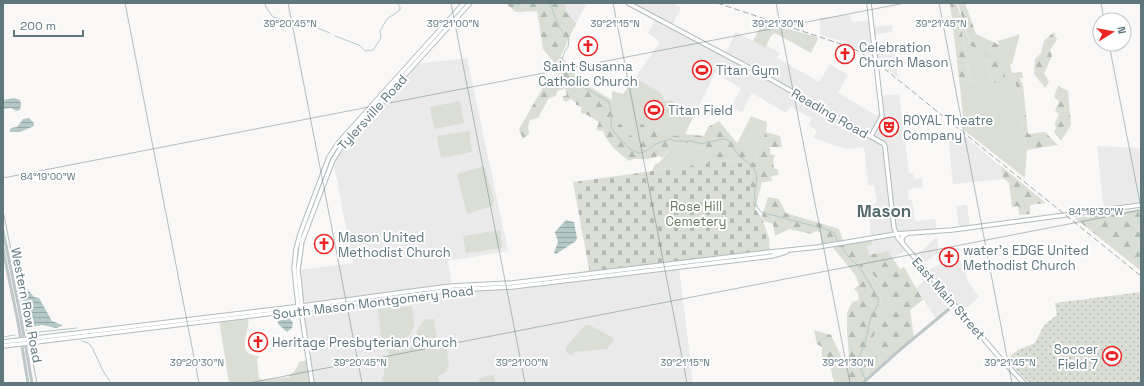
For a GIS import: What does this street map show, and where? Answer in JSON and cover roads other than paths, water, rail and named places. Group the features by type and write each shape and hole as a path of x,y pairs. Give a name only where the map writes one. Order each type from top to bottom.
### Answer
{"main road":[{"name":"Tylersville Road","path":"312,383 294,274 296,249 300,234 329,156 339,142 464,3"},
{"name":"Tylersville Road","path":"300,308 298,270 301,245 311,214 335,155 345,141 470,3"},
{"name":"Reading Road","path":"628,3 766,77 884,144 886,147 896,234"},
{"path":"869,3 882,116 871,136"},
{"name":"South Mason Montgomery Road","path":"3,342 23,341 300,308 440,288 512,283 770,252 791,251 896,234 952,230 1141,205"},
{"path":"902,244 902,237 908,233"},
{"name":"East Main Street","path":"896,234 902,244 954,305 1006,365 1024,383"},
{"name":"South Mason Montgomery Road","path":"3,346 23,341"}],"street":[{"name":"Western Row Road","path":"3,231 23,341 28,383"},
{"name":"Western Row Road","path":"3,249 32,383"},
{"path":"863,383 954,305"}],"waterway":[{"path":"265,3 273,17 315,27 330,33"},
{"path":"335,36 359,45 365,51 373,50 381,38 380,31 387,19 400,10 397,3"},
{"path":"507,3 517,5 523,3"},
{"path":"549,3 559,26 569,39 568,47 562,59 567,77 609,102 611,111 611,127 617,136 630,149 639,153 646,151 656,144 670,139 675,141 692,141 701,144 722,139 728,140 739,155 751,165 755,171 755,201 761,212 825,229 834,233 838,242"},
{"path":"840,244 848,256 861,269 878,298 878,305 871,316 865,343 859,357 859,364 865,379"},
{"path":"29,333 77,328"},
{"path":"3,337 15,335"},
{"path":"82,341 88,343 92,347 103,371 111,383"}],"railway":[{"path":"717,3 858,51 881,66 1141,276"}],"place":[{"name":"Saint Susanna Catholic Church","path":"588,46"},
{"name":"Celebration Church Mason","path":"845,54"},
{"name":"Titan Gym","path":"702,70"},
{"name":"Titan Field","path":"654,110"},
{"name":"ROYAL Theatre Company","path":"889,127"},
{"name":"Mason United Methodist Church","path":"324,244"},
{"name":"water's EDGE United Methodist Church","path":"949,257"},
{"name":"Heritage Presbyterian Church","path":"258,342"},
{"name":"Soccer Field 7","path":"1112,356"}],"district":[{"name":"Mason","path":"884,211"}],"park label":[{"name":"Rose Hill Cemetery","path":"696,214"}]}
